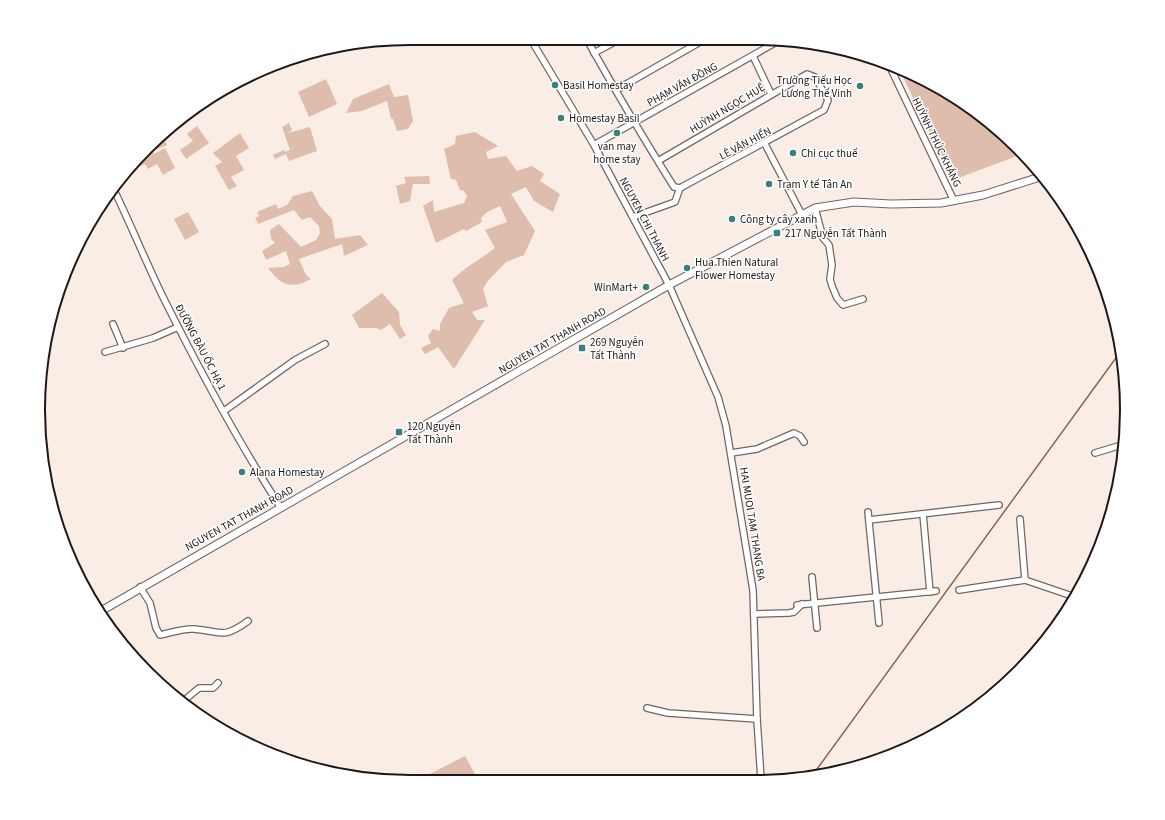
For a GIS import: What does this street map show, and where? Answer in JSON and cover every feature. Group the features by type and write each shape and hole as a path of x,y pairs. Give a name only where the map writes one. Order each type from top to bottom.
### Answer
{"main road":[{"name":"NGUYEN TAT THANH ROAD","path":"104,609 140,587 281,508 669,285 802,214 815,208 854,202 891,204 954,201 983,195 1037,178"}],"street":[{"name":"NGUYEN CHI THANH","path":"534,45 594,145 669,285"},
{"path":"590,45 634,123 674,187 680,188 675,202 633,217"},
{"path":"594,54 610,45"},
{"path":"616,90 695,45"},
{"name":"PHẠM VĂN ĐỒNG","path":"594,145 770,46"},
{"path":"753,56 772,94"},
{"name":"HUỲNH THÚC KHÁNG","path":"892,72 954,201"},
{"name":"HUỲNH NGỌC HUỆ","path":"658,161 808,74 815,77 828,100 824,110"},
{"name":"LÊ VĂN HIẾN","path":"680,188 765,144 824,110"},
{"path":"765,144 802,214"},
{"name":"ĐƯỜNG BÀU ỐC HẠ 1","path":"116,194 178,327 224,411 281,508"},
{"path":"815,208 823,238 829,245 832,265 830,279 835,294 843,305 863,299"},
{"name":"HAI MUOI TAM THANG BA","path":"669,285 718,397 726,426 753,590 757,719 761,775"},
{"path":"113,324 123,348"},
{"path":"105,352 154,338 178,327"},
{"path":"224,411 295,360 325,344"},
{"path":"731,453 757,449 794,433 800,436 804,442"},
{"path":"1095,453 1118,446"},
{"path":"869,520 999,505"},
{"path":"868,512 879,623"},
{"path":"754,614 789,613 794,612 800,605 933,591 923,514"},
{"path":"1020,519 1025,580"},
{"path":"812,576 817,628"},
{"path":"959,590 1025,580 1069,595"},
{"path":"140,587 150,603 156,628 160,635 190,629 226,634 234,631 248,621"},
{"path":"186,699 199,688 212,688 218,683"},
{"path":"647,708 668,713 757,719"}],"shaded area":[{"path":"903,77 938,94 977,120 1017,156 953,180"},
{"path":"326,79 337,104 309,117 298,92"},
{"path":"389,84 394,97 408,95 413,121 408,129 397,131 393,119 391,119 387,101 362,111 346,113 353,99"},
{"path":"289,123 292,130 288,133 310,127 317,151 289,161 286,154 275,159 273,155 284,150 285,152 290,150 282,127"},
{"path":"197,126 209,143 186,159 180,150 193,141 187,134"},
{"path":"475,132 498,146 486,152 488,159 506,156 517,171 532,166 544,174 540,181 560,194 553,212 534,201 526,187 511,194 535,231 524,255 506,262 487,282 483,289 488,306 472,312 477,320 485,320 454,369 438,347 425,354 421,348 431,343 428,336 433,329 440,331 440,324 449,308 464,303 452,280 462,271 495,248 485,230 507,222 500,206 487,212 481,218 482,222 466,231 464,229 436,243 423,206 433,200 434,212 464,203 467,196 464,191 460,190 456,180 451,179 444,149 455,144 456,136"},
{"path":"240,133 249,148 236,156 244,170 231,177 237,186 229,190 215,166 222,162 213,153"},
{"path":"165,140 167,145 153,151"},
{"path":"165,148 175,168 163,175 157,164 148,169 145,164 137,168 153,151 154,154"},
{"path":"429,176 430,184 413,184 410,201 400,204 396,186 406,183 404,177"},
{"path":"312,191 320,206 332,219 335,239 360,235 368,245 344,256 342,244 299,259 306,275 311,279 298,284 287,284 277,278 268,268 284,267 290,264 286,251 266,260 262,251 275,243 271,239 270,230 279,224 301,247 316,240 320,233 319,226 310,217 302,220 294,210 258,224 255,218 259,216 257,212 276,204 278,209 287,205 293,196"},
{"path":"188,212 199,232 185,240 174,219"},
{"path":"382,293 399,312 400,325 406,335 400,339 390,324 381,330 376,328 359,328 352,315"},
{"path":"465,756 476,775 428,775"}],"waterway":[{"path":"817,770 1116,358"}],"place":[{"name":"Basil Homestay","path":"555,85"},
{"name":"Trường Tiếu Học Lương Thế Vinh","path":"860,86"},
{"name":"Homestay Basil","path":"561,118"},
{"name":"van may home stay","path":"617,133"},
{"name":"Chi cục thuế","path":"793,153"},
{"name":"Trạm Y tế Tân An","path":"769,184"},
{"name":"Công ty cây xanh","path":"732,219"},
{"name":"217 Nguyễn Tất Thành","path":"777,233"},
{"name":"Hua Thien Natural Flower Homestay","path":"687,268"},
{"name":"WinMart+","path":"646,287"},
{"name":"269 Nguyễn Tất Thành","path":"582,348"},
{"name":"120 Nguyễn Tất Thành","path":"399,432"},
{"name":"Alana Homestay","path":"242,472"}]}
